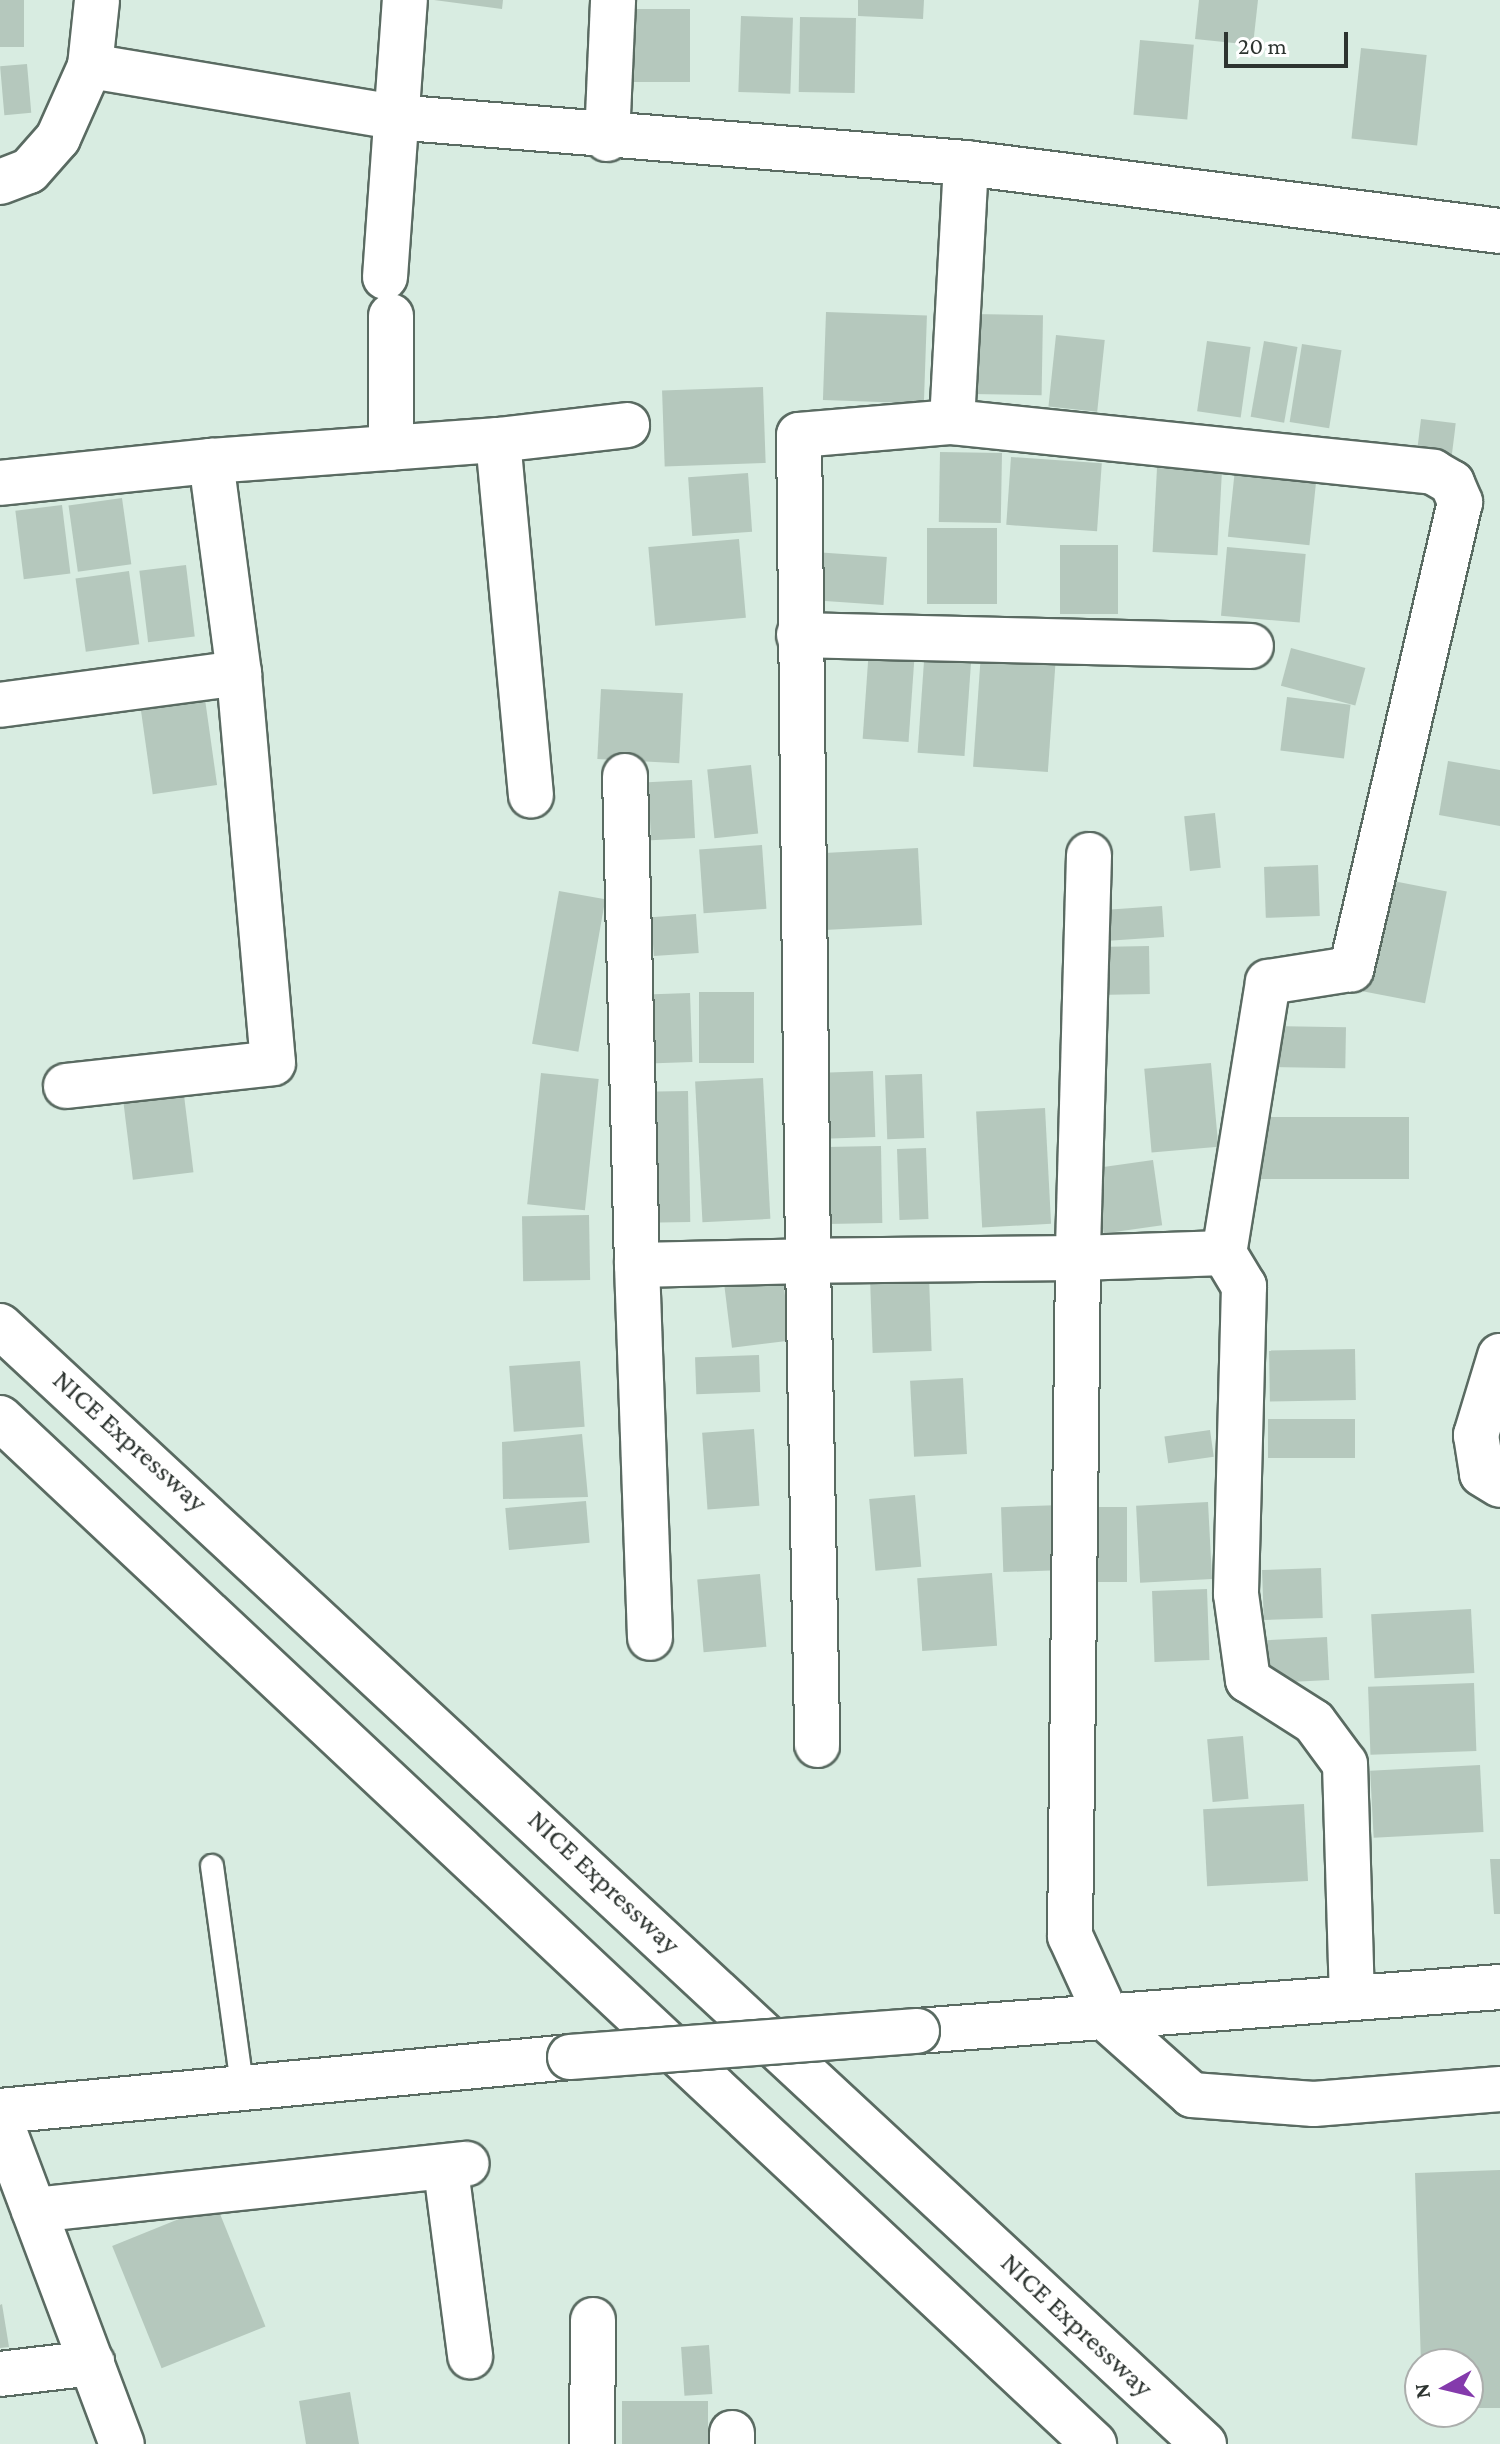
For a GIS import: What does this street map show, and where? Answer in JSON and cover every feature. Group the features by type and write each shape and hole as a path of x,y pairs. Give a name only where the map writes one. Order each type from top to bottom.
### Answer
{"main road":[{"path":"0,182 29,171 58,138 90,66 97,0"},
{"path":"391,448 388,297 394,117 405,0"},
{"path":"607,139 613,0"},
{"path":"90,66 394,117 607,139 966,163 1500,231"},
{"path":"952,422 966,163"},
{"path":"817,1745 799,635 799,435 952,422 1433,472 1452,483 1460,502 1351,969 1268,982 1257,1015 1224,1253 1244,1286 1236,1594 1248,1680 1314,1722 1345,1764 1352,1997"},
{"path":"0,483 211,461 498,440 627,425"},
{"path":"498,440 531,795"},
{"path":"66,1086 273,1063 239,673 211,461"},
{"path":"799,635 1251,646"},
{"path":"0,705 239,673"},
{"path":"625,776 650,1638"},
{"path":"1089,855 1078,1258 1070,1936 1109,2021 1192,2095 1314,2104 1500,2089"},
{"path":"637,1265 1224,1253"},
{"name":"NICE Expressway","path":"0,1326 1204,2444"},
{"path":"1500,1356 1476,1435 1482,1474 1500,1485"},
{"path":"0,1418 1094,2444"},
{"path":"122,2444 2,2128 243,2092 570,2057 917,2031 1109,2021 1352,1997 1500,1987"},
{"path":"34,2210 456,2167 470,2356"},
{"path":"592,2444 593,2320"},
{"path":"0,2374 92,2363"}],"lane":[{"path":"212,1866 243,2092"}],"building":[{"path":"0,0 24,0 24,47 0,47"},
{"path":"434,0 503,0 502,9"},
{"path":"858,0 924,0 923,19 858,16"},
{"path":"1199,0 1258,0 1253,45 1195,39"},
{"path":"623,9 690,9 690,82 623,82"},
{"path":"741,16 793,18 790,94 738,92"},
{"path":"800,17 856,18 855,93 799,92"},
{"path":"1140,40 1194,45 1187,119 1133,115"},
{"path":"1361,48 1427,55 1417,145 1351,139"},
{"path":"27,64 31,113 4,115 0,66"},
{"path":"826,312 927,316 924,403 823,400"},
{"path":"973,314 1043,315 1042,395 972,394"},
{"path":"1056,335 1105,340 1097,412 1048,407"},
{"path":"1207,341 1251,347 1241,417 1197,411"},
{"path":"1264,341 1297,347 1284,423 1251,417"},
{"path":"1302,344 1342,350 1329,428 1290,422"},
{"path":"763,387 766,463 665,466 662,391"},
{"path":"1421,419 1456,423 1451,461 1416,457"},
{"path":"940,452 1002,453 1001,523 939,522"},
{"path":"1011,457 1102,463 1097,531 1006,525"},
{"path":"1157,468 1222,471 1218,555 1153,552"},
{"path":"1235,469 1317,478 1309,545 1228,537"},
{"path":"748,473 752,532 692,536 688,477"},
{"path":"122,498 131,564 78,572 69,506"},
{"path":"62,505 70,573 24,579 15,511"},
{"path":"927,528 997,528 997,604 927,604"},
{"path":"739,539 746,618 655,626 648,547"},
{"path":"1060,545 1118,545 1118,614 1060,614"},
{"path":"1227,547 1306,554 1300,623 1221,616"},
{"path":"814,552 887,557 883,605 811,600"},
{"path":"186,565 195,636 148,642 139,571"},
{"path":"129,571 139,644 86,652 76,579"},
{"path":"925,647 972,650 964,756 918,753"},
{"path":"869,648 915,651 909,742 863,739"},
{"path":"1291,648 1365,668 1355,706 1281,686"},
{"path":"981,653 1056,658 1048,772 973,767"},
{"path":"601,689 683,693 679,763 597,759"},
{"path":"204,692 217,785 153,794 140,701"},
{"path":"1287,697 1351,705 1344,758 1280,751"},
{"path":"1448,761 1500,770 1500,826 1439,815"},
{"path":"751,765 758,834 714,838 707,770"},
{"path":"692,780 695,838 651,840 648,782"},
{"path":"1215,813 1221,868 1190,871 1184,816"},
{"path":"762,845 766,909 704,913 699,849"},
{"path":"918,848 922,925 819,930 815,853"},
{"path":"1318,865 1320,916 1266,918 1264,867"},
{"path":"1383,879 1447,891 1425,1003 1361,991"},
{"path":"559,891 605,899 578,1052 532,1044"},
{"path":"1162,906 1164,937 1105,941 1103,910"},
{"path":"696,914 699,953 654,956 651,917"},
{"path":"1149,946 1150,994 1097,995 1096,947"},
{"path":"699,992 754,992 754,1063 699,1063"},
{"path":"690,993 692,1062 641,1064 639,995"},
{"path":"1269,1026 1346,1027 1345,1068 1268,1067"},
{"path":"1211,1063 1218,1147 1152,1153 1144,1069"},
{"path":"873,1071 875,1137 809,1139 807,1073"},
{"path":"541,1073 599,1079 585,1210 527,1204"},
{"path":"922,1074 924,1138 887,1139 885,1075"},
{"path":"763,1078 770,1219 702,1222 695,1082"},
{"path":"183,1087 193,1172 133,1180 122,1094"},
{"path":"688,1091 690,1222 644,1223 642,1092"},
{"path":"1045,1108 1051,1224 982,1227 976,1112"},
{"path":"1257,1117 1409,1117 1409,1179 1257,1179"},
{"path":"881,1146 882,1223 813,1224 812,1147"},
{"path":"926,1148 928,1219 899,1220 897,1149"},
{"path":"1153,1160 1162,1225 1104,1234 1095,1168"},
{"path":"589,1215 590,1280 523,1281 522,1216"},
{"path":"782,1271 791,1340 732,1348 723,1278"},
{"path":"929,1276 932,1351 873,1353 870,1278"},
{"path":"1355,1349 1356,1400 1270,1401 1269,1351"},
{"path":"759,1355 760,1392 696,1394 695,1357"},
{"path":"580,1361 585,1427 514,1432 509,1366"},
{"path":"963,1378 967,1454 914,1457 910,1381"},
{"path":"1268,1419 1355,1419 1355,1458 1268,1458"},
{"path":"754,1429 759,1506 707,1509 702,1433"},
{"path":"1210,1430 1214,1457 1168,1463 1164,1436"},
{"path":"582,1434 588,1497 503,1499 502,1442"},
{"path":"915,1495 921,1567 875,1571 869,1499"},
{"path":"586,1501 590,1543 509,1550 505,1508"},
{"path":"1208,1502 1212,1579 1140,1583 1136,1506"},
{"path":"1062,1505 1064,1570 1003,1572 1001,1507"},
{"path":"1098,1507 1127,1507 1127,1582 1098,1582"},
{"path":"1321,1568 1323,1618 1264,1620 1262,1570"},
{"path":"992,1573 997,1646 922,1651 917,1578"},
{"path":"760,1574 766,1647 704,1652 697,1579"},
{"path":"1207,1589 1209,1660 1155,1662 1152,1591"},
{"path":"1471,1609 1474,1673 1374,1678 1371,1614"},
{"path":"1327,1637 1329,1680 1269,1683 1267,1640"},
{"path":"1474,1683 1476,1751 1370,1755 1368,1687"},
{"path":"1243,1736 1248,1799 1213,1802 1207,1739"},
{"path":"1480,1765 1484,1832 1374,1838 1370,1771"},
{"path":"1304,1804 1308,1881 1207,1886 1203,1809"},
{"path":"1490,1859 1500,1859 1500,1914 1494,1914"},
{"path":"1500,2170 1500,2408 1484,2408 1484,2348 1420,2348 1415,2173"},
{"path":"216,2204 265,2326 162,2368 112,2246"},
{"path":"0,2305 9,2347 0,2348"},
{"path":"709,2345 712,2394 684,2396 681,2347"},
{"path":"350,2392 359,2444 306,2444 299,2401"},
{"path":"622,2401 708,2401 708,2444 622,2444"}]}
